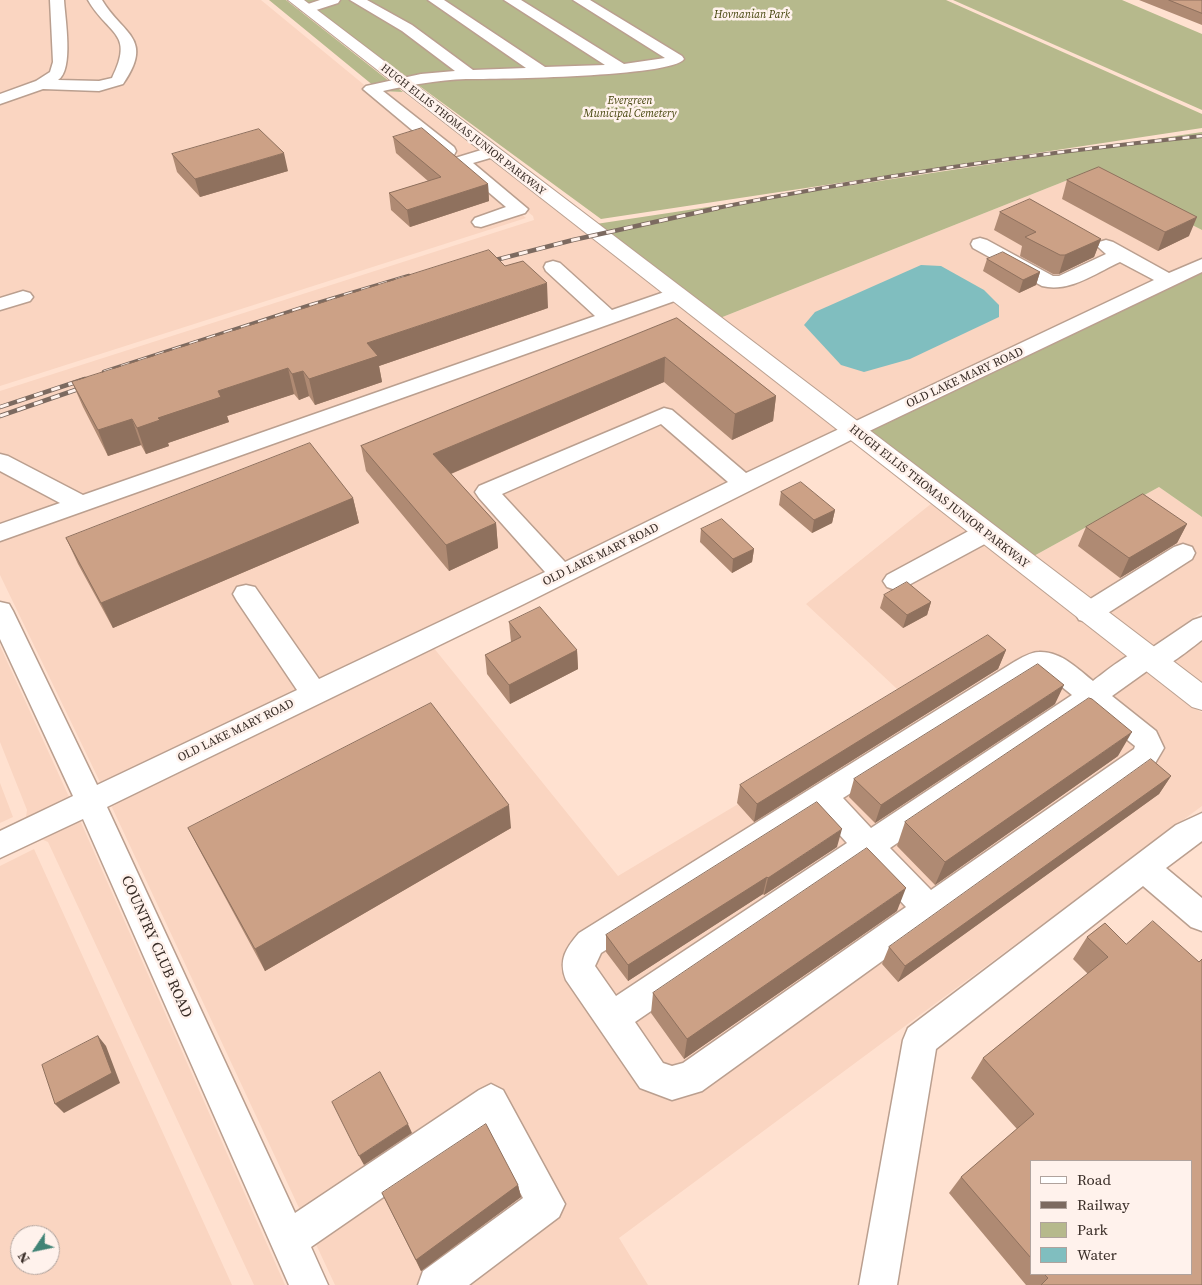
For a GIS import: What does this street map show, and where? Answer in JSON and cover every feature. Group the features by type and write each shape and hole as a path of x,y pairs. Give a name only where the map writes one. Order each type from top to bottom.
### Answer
{"main road":[{"name":"HUGH ELLIS THOMAS JUNIOR PARKWAY","path":"301,5 985,532 1148,660 1202,699"}],"street":[{"path":"0,99 41,84 57,74 60,62 57,0"},
{"path":"41,84 99,86 118,81 129,57 130,46 127,38 98,8 95,0"},
{"path":"301,5 333,0"},
{"path":"357,0 407,28 470,75"},
{"path":"434,0 543,73"},
{"path":"511,0 620,68"},
{"path":"481,222 519,209 371,89 400,81 428,77 620,68 666,63 677,59 580,0"},
{"path":"431,137 460,128"},
{"path":"461,162 491,152"},
{"path":"1087,236 1169,281"},
{"path":"980,244 1049,282 1062,282 1121,254"},
{"name":"OLD LAKE MARY ROAD","path":"0,845 561,574 853,430 1202,265"},
{"path":"553,267 609,318"},
{"path":"0,533 676,294"},
{"path":"0,304 23,297"},
{"path":"561,574 487,492 664,416 744,484"},
{"path":"0,461 81,504"},
{"path":"896,581 985,532"},
{"path":"1088,613 1182,553"},
{"path":"246,594 314,693"},
{"name":"COUNTRY CLUB ROAD","path":"0,611 90,801 309,1285"},
{"path":"612,1018 1092,696 1202,627"},
{"path":"1039,662 1054,664 1146,739 1150,748 1144,757 690,1079 672,1083 652,1076 578,968 580,956 590,943 822,796 1023,669 1039,662"},
{"path":"822,796 929,910"},
{"path":"878,1285 920,1040 1187,834 1202,826"},
{"path":"1143,868 1202,917"},
{"path":"288,1240 491,1102 546,1204 437,1285"}],"shaded area":[{"path":"0,0 261,0 526,218 0,386"},
{"path":"380,91 403,92 837,429 508,590 101,784 0,575 0,391 534,220 533,216"},
{"path":"1088,172 1202,230 1202,257 855,421 720,318"},
{"path":"1159,487 1202,517 1202,612 1150,648 1032,557"},
{"path":"932,503 1202,713 1202,806 619,1238 648,1285 335,1285 110,803 433,647 618,876 910,701 806,604"},
{"path":"1202,642 1202,686 1171,663"},
{"path":"0,646 70,799 21,823 26,817 27,810 0,742"},
{"path":"0,783 13,817 0,823"},
{"path":"79,818 285,1285 254,1285 48,842 39,838"},
{"path":"34,849 232,1285 0,1285 0,866"}],"green space":[{"path":"269,0 286,0 403,92 380,91"},
{"name":"Evergreen Municipal Cemetery","path":"302,0 946,0 1202,114 1202,128 601,219"},
{"path":"953,0 1122,0 1202,34 1202,110"},
{"path":"1202,132 1202,230 1088,172 720,318 596,224"},
{"path":"1202,273 1202,517 1159,487 1032,557 869,432"}],"water":[{"path":"921,265 941,266 984,290 999,305 999,317 910,359 864,372 841,365 804,325 815,312"}],"building":[{"path":"1169,0 1202,0 1202,13"},
{"path":"422,128 488,184 407,210 389,193 441,177 393,137"},
{"path":"259,129 284,153 195,179 172,154"},
{"path":"1099,167 1197,217 1165,232 1067,180"},
{"path":"1030,199 1101,239 1065,255 1060,255 1025,237 1036,232 1000,212"},
{"path":"489,250 505,266 523,261 547,283 367,343 378,356 309,379 303,371 292,374 288,368 218,391 221,397 158,418 160,420 137,428 132,419 98,430 72,382"},
{"path":"1003,252 1040,272 1023,280 987,259"},
{"path":"677,318 776,396 735,414 665,357 433,454 496,523 446,545 361,446"},
{"path":"310,443 353,498 101,603 66,538"},
{"path":"801,482 835,510 814,520 781,492"},
{"path":"1143,494 1187,524 1129,558 1086,527"},
{"path":"722,519 754,549 733,559 701,529"},
{"path":"907,582 931,602 907,615 884,595"},
{"path":"540,607 577,650 509,685 485,655 521,637 509,622"},
{"path":"988,635 1006,650 757,804 740,785"},
{"path":"1038,664 1064,685 881,805 854,779"},
{"path":"1089,698 1132,732 945,862 905,822"},
{"path":"431,703 509,805 255,949 188,828"},
{"path":"1151,759 1171,776 905,966 889,947"},
{"path":"817,802 842,829 768,878 628,965 606,935"},
{"path":"867,848 906,888 687,1039 653,993"},
{"path":"1153,921 1199,962 1202,959 1202,1285 1041,1285 1048,1278 1045,1275 1192,1275 1192,1160 1030,1160 1030,1257 961,1177 1034,1114 983,1058 1108,957 1087,937 1105,923 1126,944"},
{"path":"98,1036 112,1073 55,1104 42,1065"},
{"path":"380,1072 408,1124 359,1156 332,1102"},
{"path":"486,1124 518,1185 416,1260 382,1193"}],"railway":[{"path":"712,209 895,176 1079,150 1202,136"},
{"path":"484,263 573,240 718,208"},
{"path":"104,372 308,306 409,276"},
{"path":"0,407 85,379"},
{"path":"0,416 87,386"}],"park label":[{"name":"Hovnanian Park","path":"752,15"}]}
